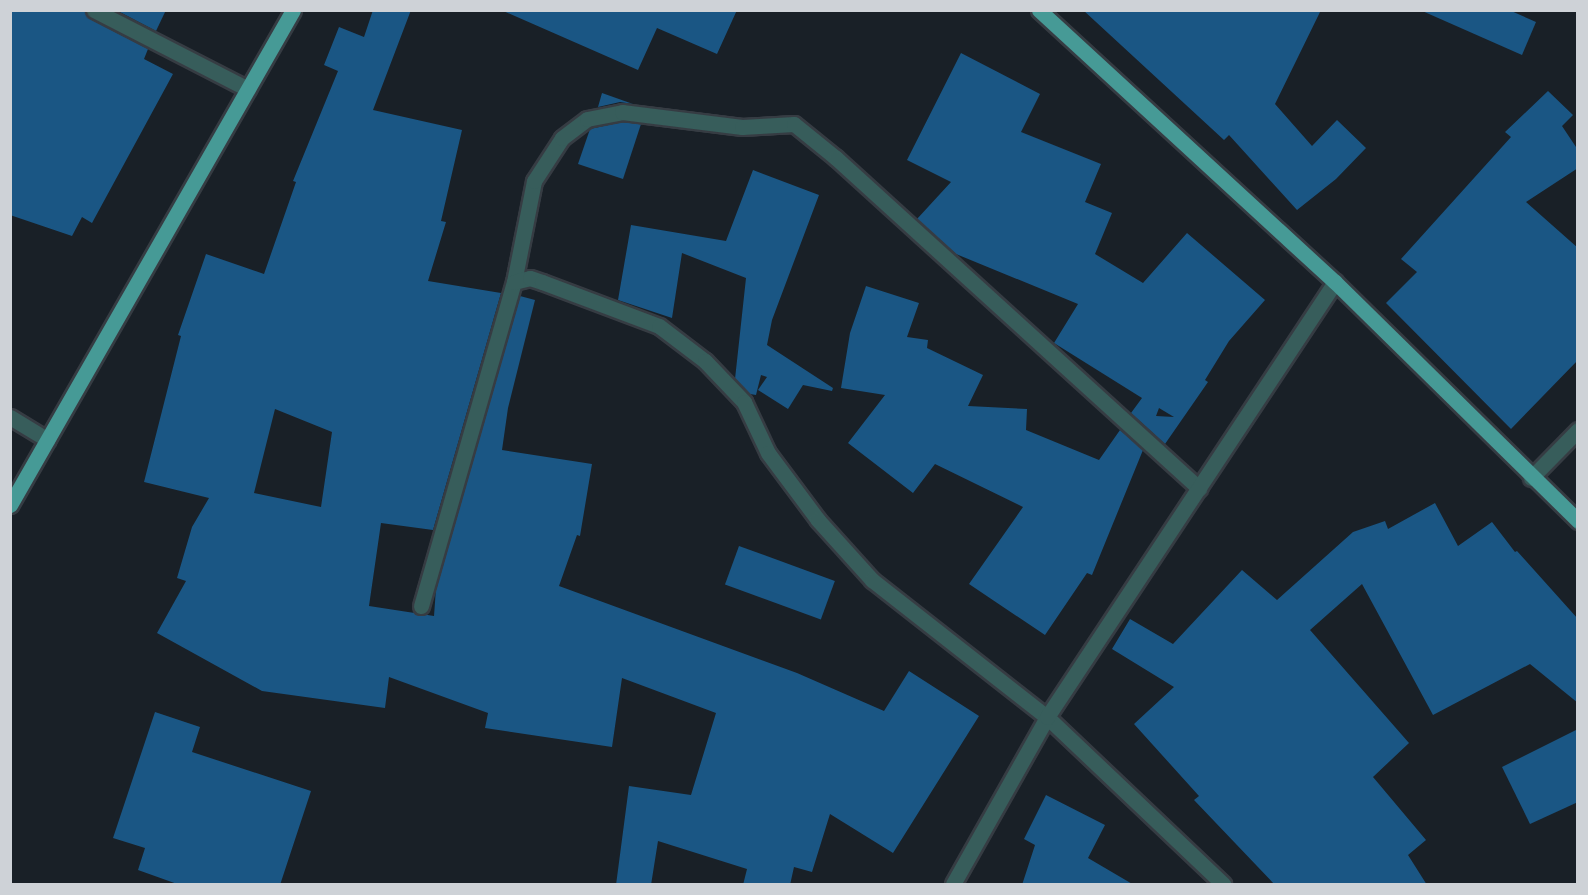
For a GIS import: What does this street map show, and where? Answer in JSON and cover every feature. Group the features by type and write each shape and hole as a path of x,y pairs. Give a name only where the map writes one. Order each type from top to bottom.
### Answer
{"main road":[{"path":"10,505 292,10"},
{"path":"1039,10 1335,282 1531,478 1578,521"}],"street":[{"path":"94,10 248,89"},
{"path":"421,606 514,282 534,182 561,138 587,119 622,112 742,127 794,124 836,158 1199,488"},
{"path":"514,282 530,279 542,282 659,326 705,361 744,402 768,453 818,520 872,580 1047,717 1223,885"},
{"path":"953,885 1047,717 1335,282"},
{"path":"10,417 48,440"},
{"path":"1531,478 1578,430"}],"building":[{"path":"10,10 84,10 90,19 148,49 144,59 173,74 92,223 82,217 72,236 10,215"},
{"path":"116,10 166,10 156,31"},
{"path":"373,10 411,10 373,110 462,130 441,221 446,222 428,281 501,293 433,530 381,523 369,606 434,616 436,588 520,296 535,300 508,408 502,450 592,464 580,536 577,535 559,586 797,673 884,711 909,671 979,716 893,853 830,814 812,872 794,867 790,885 743,885 747,869 658,841 651,885 616,885 629,786 691,795 716,713 622,678 612,747 485,728 488,713 389,677 385,708 262,691 157,633 186,581 177,578 192,527 209,498 144,482 181,336 178,335 206,254 264,274 296,182 293,181 338,71 324,65 339,27 364,37","holes":["275,409 332,432 321,507 254,493"]},
{"path":"501,10 737,10 717,54 657,28 638,70"},
{"path":"1083,10 1321,10 1275,104 1312,146 1337,120 1366,148 1336,179 1297,210 1229,135 1224,140"},
{"path":"1420,10 1509,10 1536,22 1522,55"},
{"path":"961,53 1040,94 1021,132 1101,164 1085,202 1112,213 1095,254 1143,283 1187,233 1265,300 1229,341 1205,380 1208,382 1165,444 1131,413 1142,398 1054,343 1078,304 956,254 917,219 951,182 907,160","holes":["1159,408 1174,417 1156,416"]},
{"path":"1548,91 1573,115 1562,126 1578,150 1578,168 1526,202 1578,248 1578,360 1511,429 1386,303 1417,272 1401,259 1511,137 1505,132"},
{"path":"602,93 633,104 620,102 598,107"},
{"path":"622,122 641,124 623,179 578,164 590,129"},
{"path":"753,170 819,195 772,320 767,345 833,388 832,391 803,385 788,409 758,390 767,377 761,375 756,395 750,394 735,379 746,278 682,253 672,318 618,300 631,225 726,241"},
{"path":"866,286 919,303 907,337 928,340 927,348 983,375 968,406 1027,409 1026,430 1099,460 1120,430 1143,450 1092,575 1087,573 1045,635 969,584 1023,507 935,464 913,493 848,443 885,395 841,388 850,333"},
{"path":"1435,503 1458,546 1492,522 1515,552 1517,551 1578,619 1578,703 1530,664 1433,715 1362,584 1310,630 1409,743 1373,777 1426,840 1408,855 1427,885 1275,885 1194,800 1199,796 1134,724 1174,687 1112,649 1130,619 1173,644 1242,570 1277,600 1353,532 1385,521 1388,529"},
{"path":"739,546 835,581 821,619 725,585"},
{"path":"155,712 200,727 192,752 311,791 280,885 180,885 138,870 145,848 113,838"},
{"path":"1578,729 1578,802 1530,824 1502,767"},
{"path":"1046,795 1105,825 1088,858 1134,885 1022,885 1035,845 1024,839"}]}
